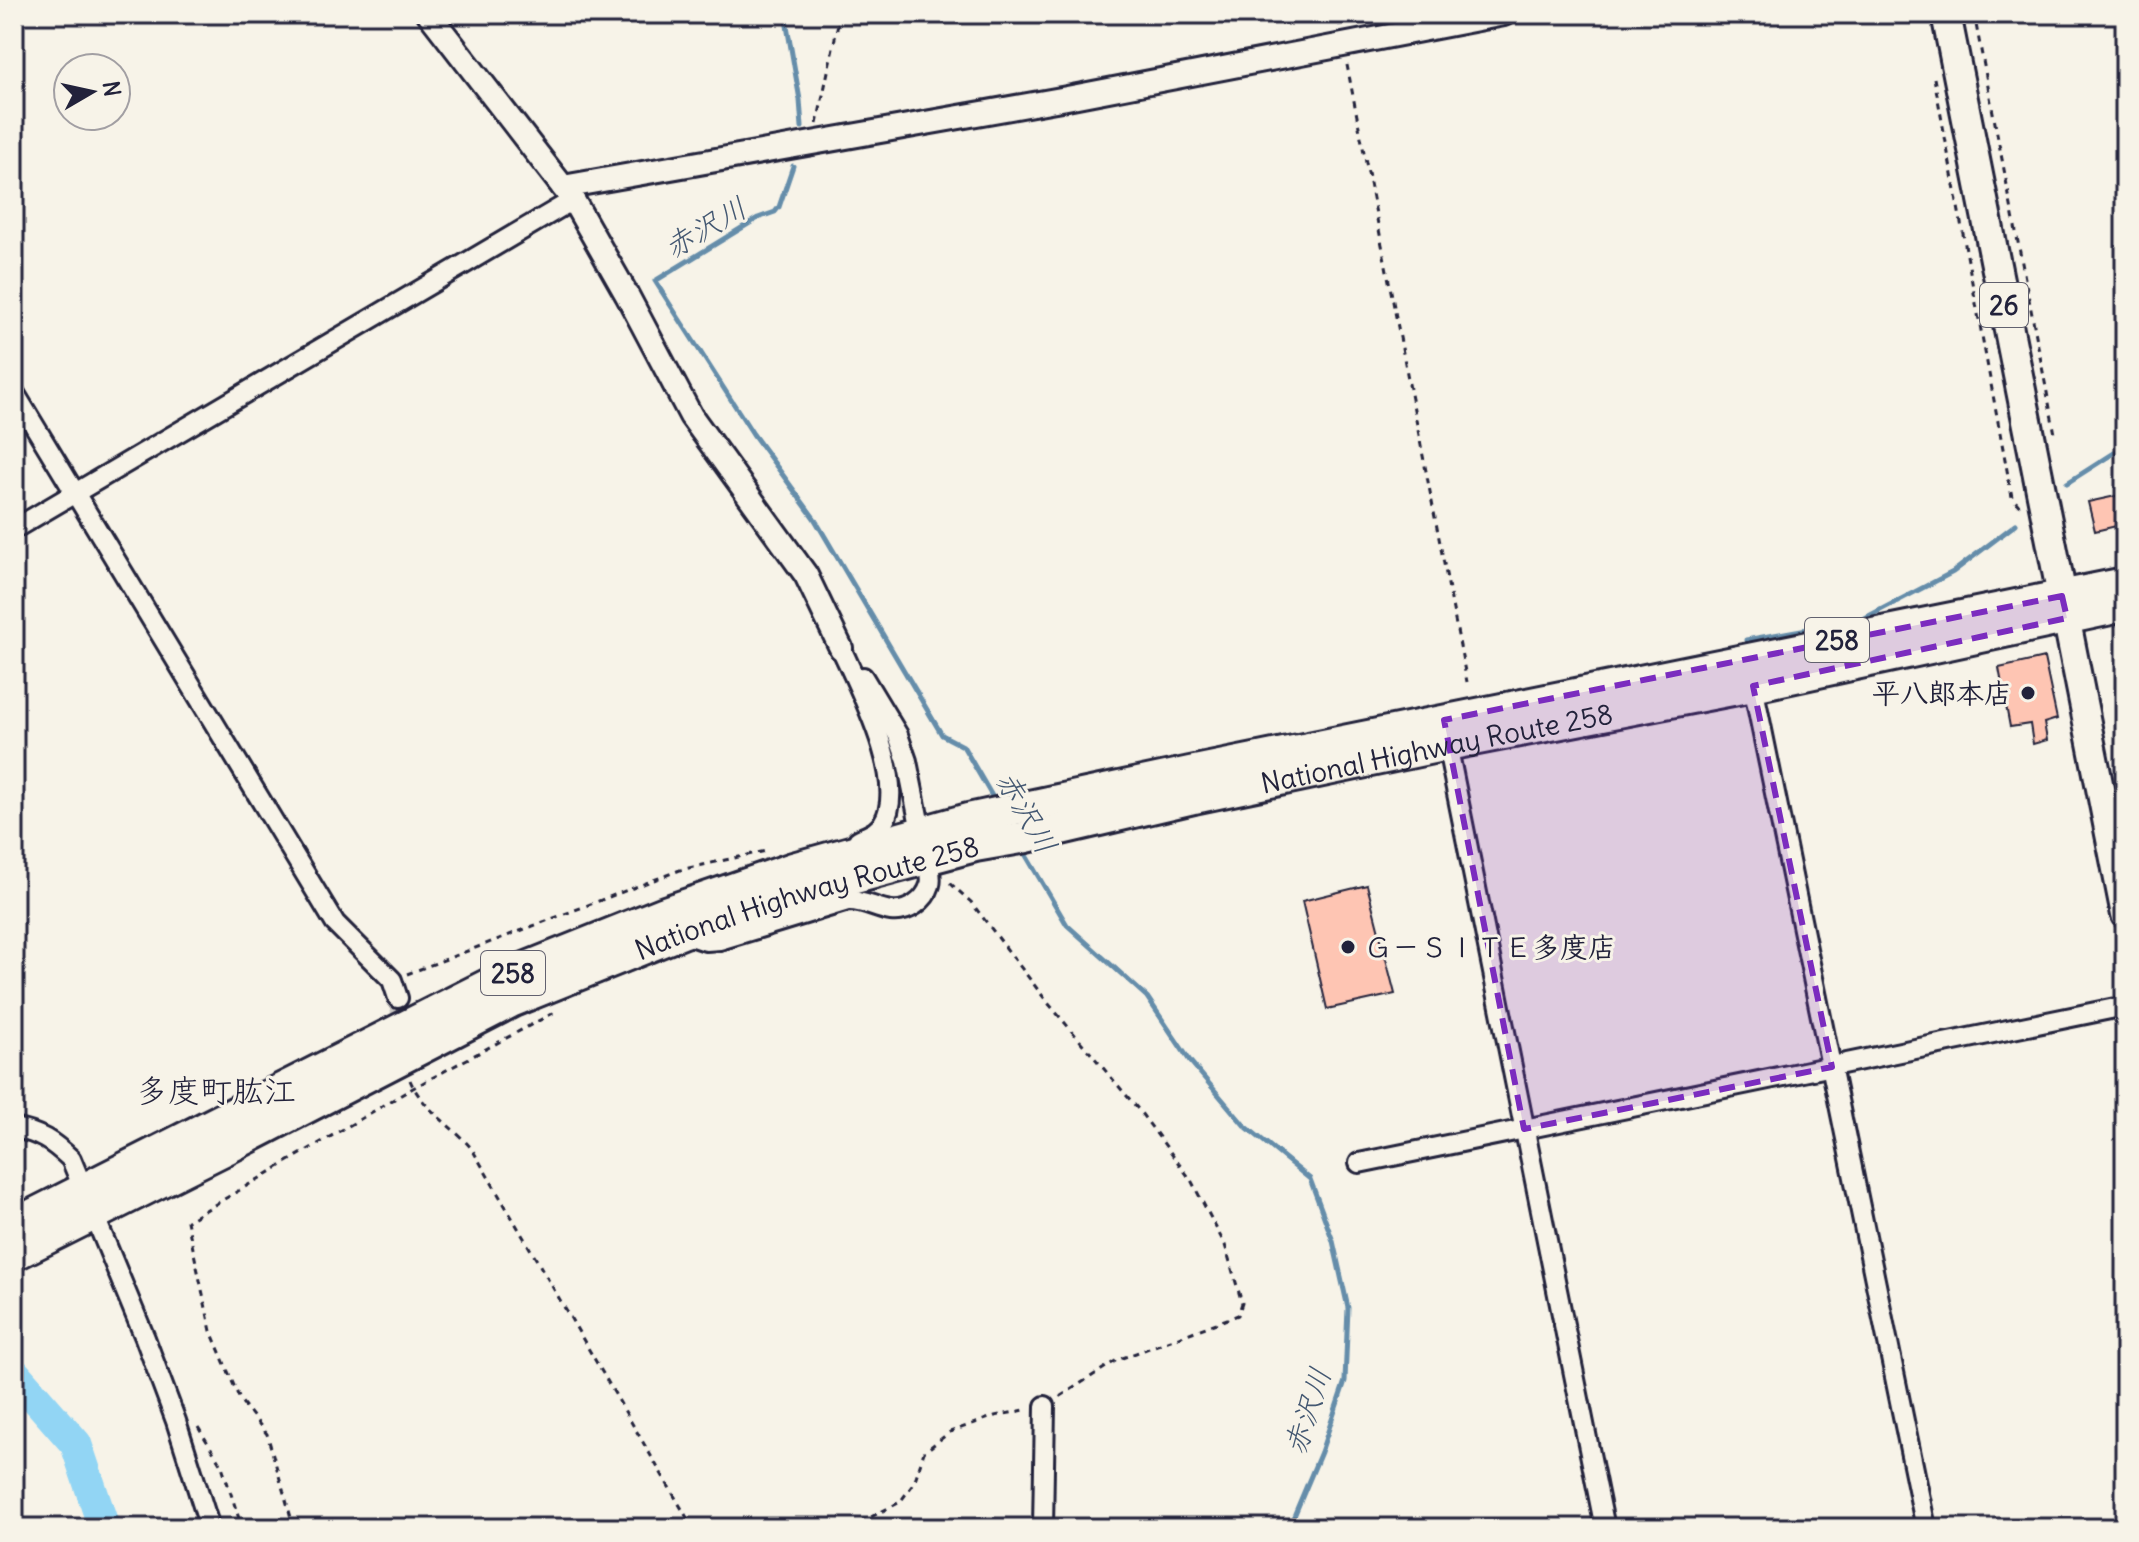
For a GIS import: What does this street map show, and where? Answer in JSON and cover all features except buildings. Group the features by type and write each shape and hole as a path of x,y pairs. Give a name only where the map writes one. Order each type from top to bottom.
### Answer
{"highway":[{"name":"National Highway Route 258","path":"1446,733 1753,686 1988,637 2125,583"},
{"name":"National Highway Route 258","path":"88,1202 505,976 665,912 783,858 972,832 2064,607 2125,606"},
{"name":"National Highway Route 258","path":"14,1255 33,1225 228,1148 513,1001 682,933 972,832"}],"main road":[{"name":"26","path":"1946,14 2064,607"},
{"path":"2064,607 2125,915"}],"street":[{"path":"429,14 568,194 627,295 691,416 806,575 881,740 891,794 890,809 883,824 875,832 783,858"},
{"path":"14,529 568,194 1504,14"},
{"path":"14,392 335,923 395,989"},
{"path":"841,648 877,698 898,735 907,761 919,821"},
{"path":"1753,686 1926,1528"},
{"path":"1446,733 1605,1528"},
{"path":"682,933 706,941 720,940 848,901 890,911 903,910 924,897 930,874"},
{"path":"1359,1163 2125,1006"},
{"path":"14,1128 33,1132 54,1143 71,1159 145,1338 210,1528"},
{"path":"1043,1528 1045,1406"}],"path":[{"path":"816,144 817,119 840,14"},
{"path":"1337,14 1467,682"},
{"path":"1974,14 2057,445"},
{"path":"1933,74 2012,497 2021,508 2044,502"},
{"path":"395,989 680,870 783,858"},
{"path":"850,1528 900,1502 914,1483 924,1452 950,1432 995,1416 1045,1406 1117,1360 1238,1315 1242,1303 1225,1245 1191,1180 1138,1109 1048,1003 971,902 952,883 930,874"},
{"path":"294,1528 267,1434 240,1400 211,1331 187,1221 413,1088 564,1007"},
{"path":"408,1077 426,1104 472,1149 693,1528"}],"highlighted area":[{"path":"2062,596 2067,618 1753,686 1832,1067 1524,1129 1444,720"}],"waterway":[{"name":"赤沢川","path":"785,14 802,127"},
{"name":"赤沢川","path":"793,166 775,212 758,218 655,281 753,434 814,518 942,735 963,746 996,803"},
{"path":"2067,483 2125,446"},
{"path":"1746,640 1863,619 1953,572 2016,524"},
{"name":"赤沢川","path":"1021,847 1067,925 1147,997 1190,1061 1244,1125 1310,1179 1333,1241 1348,1308 1345,1381 1321,1452 1289,1528"},
{"path":"14,1373 76,1444 104,1528"}],"tunnel":[{"path":"398,998 408,1077"}],"place":[{"name":"平八郎本店","path":"2028,693"},
{"name":"Ｇ－ＳＩＴＥ多度店","path":"1348,947"}],"district":[{"name":"多度町肱江","path":"216,1090"}]}
